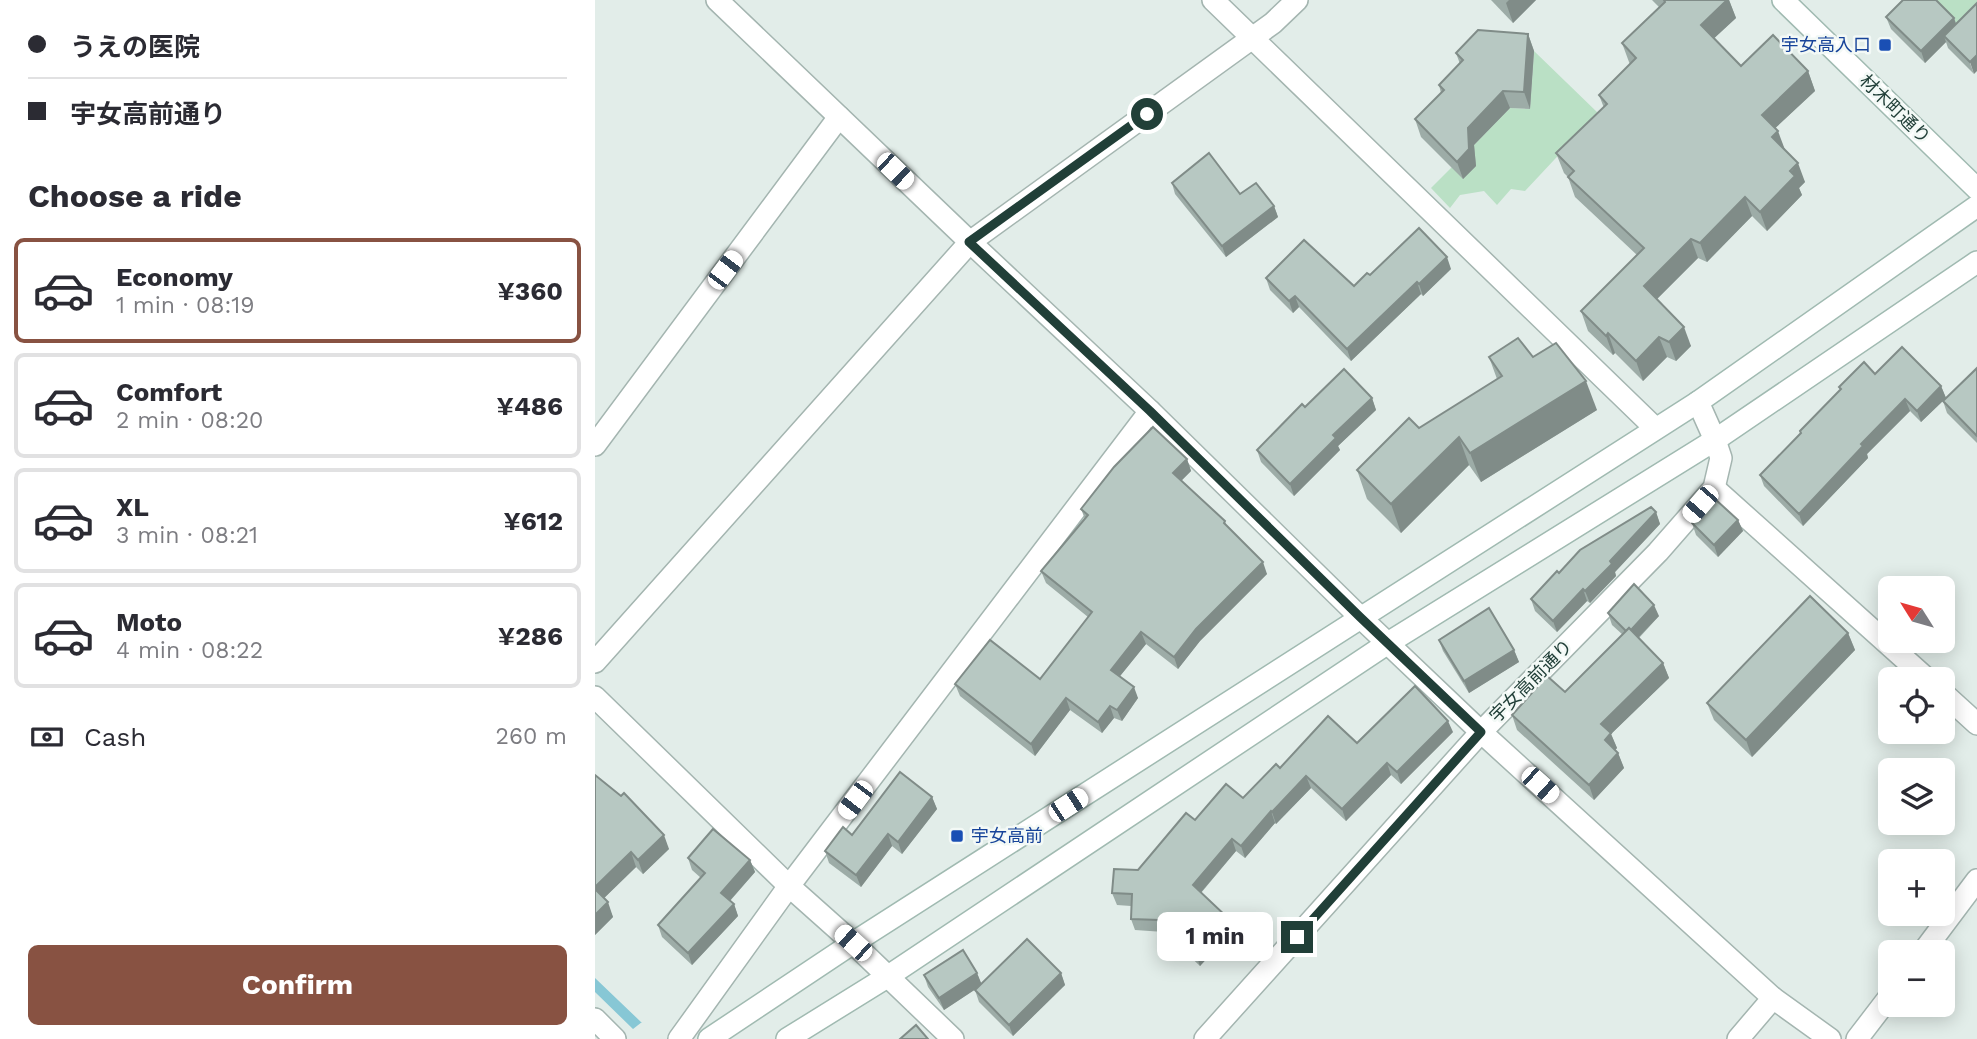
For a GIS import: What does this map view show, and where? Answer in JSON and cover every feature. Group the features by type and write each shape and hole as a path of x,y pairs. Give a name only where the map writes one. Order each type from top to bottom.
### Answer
{"street":[{"path":"717,0 1150,411 1481,732 1773,998 1830,1039"},
{"path":"1213,0 1655,428"},
{"path":"595,662 969,242 1273,23 1297,0"},
{"name":"材木町通り","path":"1783,0 1977,189"},
{"path":"595,445 839,117"},
{"path":"709,1039 853,943 1698,402 1977,206"},
{"path":"787,1039 887,977 1388,643 1716,440 1977,262"},
{"path":"1698,402 1716,440 1721,458 1714,488 1914,667"},
{"path":"679,1039 789,886 1150,411"},
{"name":"宇女高前通り","path":"1205,1039 1481,732 1658,552 1714,488"},
{"path":"595,697 789,886 953,1039"},
{"path":"1955,704 1977,724"},
{"path":"1932,940 1977,880"},
{"path":"1738,1039 1773,998"},
{"path":"1857,1039 1878,1012"},
{"path":"595,1019 615,1039"}],"green space":[{"path":"1936,0 1977,0 1977,13 1957,32"},
{"path":"1534,51 1598,113 1525,191 1511,189 1497,205 1484,191 1460,195 1450,208 1431,188 1452,167 1464,178 1474,145 1510,108 1530,109"}],"water":[{"path":"595,978 642,1022 633,1029 595,992"}],"building":[{"path":"1664,0 1727,0 1701,25 1741,66 1773,35 1808,71 1762,115 1778,131 1772,137 1798,163 1790,171 1795,176 1760,212 1745,197 1700,243 1691,239 1644,286 1684,327 1669,342 1659,337 1636,361 1581,311 1644,248 1568,177 1574,171 1556,153 1607,104 1599,95 1636,58 1622,43 1665,2"},
{"path":"1903,0 1936,0 1954,18 1921,51 1886,17"},
{"path":"1977,3 1977,55 1970,62 1944,36"},
{"path":"1478,30 1528,34 1524,92 1503,91 1468,128 1469,149 1457,162 1415,119 1444,90 1439,85 1463,60 1456,53"},
{"path":"1209,153 1240,194 1256,183 1274,206 1222,246 1172,183"},
{"path":"1419,228 1447,257 1347,349 1295,296 1289,301 1266,278 1304,240 1354,286 1367,273 1370,275"},
{"path":"1518,338 1533,357 1556,343 1586,381 1470,453 1459,437 1391,504 1357,470 1409,418 1419,428 1502,376 1489,357"},
{"path":"1902,347 1941,386 1917,411 1905,399 1799,514 1760,475 1864,362 1875,374"},
{"path":"1977,368 1977,436 1943,401"},
{"path":"1344,369 1372,398 1333,435 1336,438 1290,484 1257,450 1302,404 1305,407"},
{"path":"1153,427 1187,459 1173,473 1225,521 1263,562 1196,629 1174,657 1141,632 1111,670 1134,687 1117,710 1110,706 1098,722 1066,698 1031,744 955,684 990,640 1040,679 1092,612 1041,571 1088,515 1081,509 1114,467"},
{"path":"1715,499 1738,520 1714,545 1692,523"},
{"path":"1651,507 1656,512 1610,561 1612,564 1585,591 1583,589 1553,621 1531,599 1580,550"},
{"path":"1634,584 1654,605 1631,630 1629,628 1626,631 1608,613"},
{"path":"1810,596 1848,633 1746,740 1707,703"},
{"path":"1489,608 1514,650 1464,681 1439,640"},
{"path":"1629,628 1663,663 1601,724 1611,733 1605,740 1618,753 1589,785 1512,715 1547,676 1565,692"},
{"path":"1415,686 1448,721 1397,772 1387,763 1342,809 1306,776 1241,846 1232,839 1193,885 1228,918 1196,954 1159,920 1131,919 1132,894 1112,893 1114,869 1138,870 1186,813 1195,820 1226,784 1243,798 1276,764 1280,768 1328,716 1357,743"},
{"path":"900,772 932,797 898,842 888,834 856,875 825,851 843,827 852,835"},
{"path":"595,775 621,796 624,793 664,835 638,860 631,852 595,887"},
{"path":"713,829 750,860 721,893 734,904 688,953 658,925 705,873 688,858"},
{"path":"595,889 608,902 595,915"},
{"path":"1027,939 1061,973 1009,1025 975,990"},
{"path":"963,950 977,973 939,998 924,975"},
{"path":"916,1025 928,1039 900,1039"}],"place":[{"name":"宇女高入口","path":"1885,45"},
{"name":"宇女高前","path":"957,836"}],"route":[{"path":"1147,114 969,242 1150,411 1481,732 1297,937"}]}
